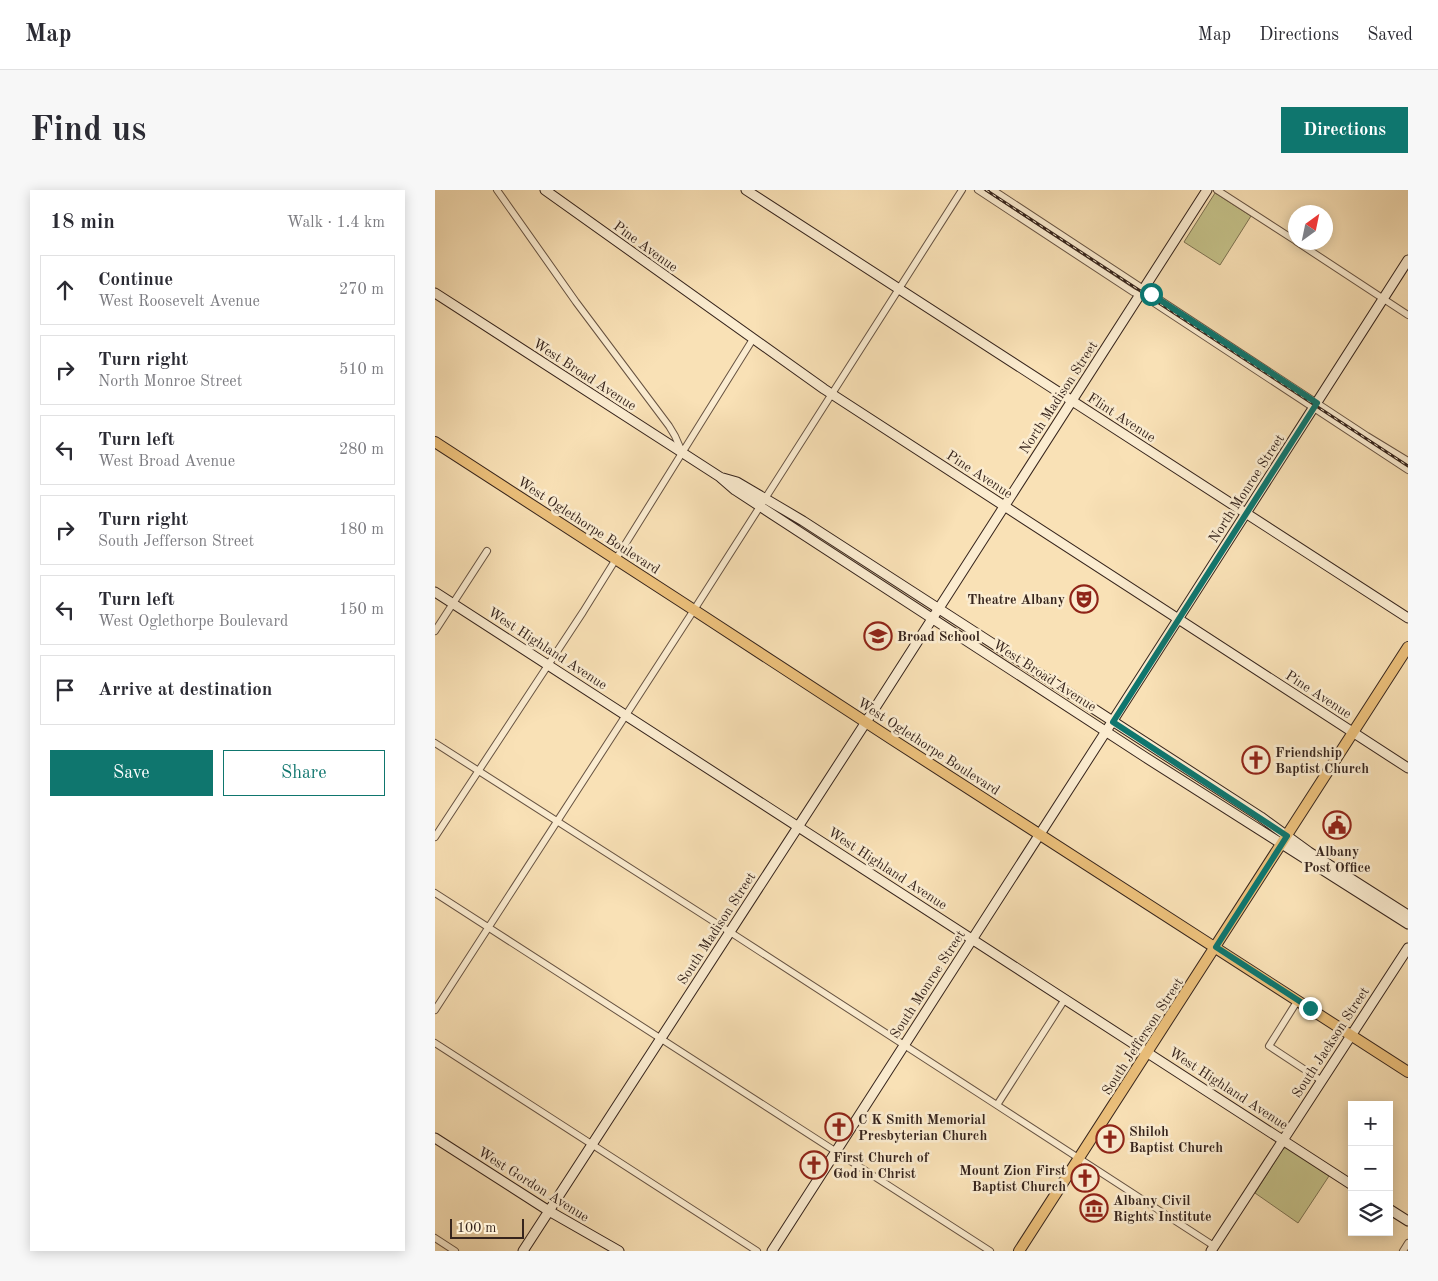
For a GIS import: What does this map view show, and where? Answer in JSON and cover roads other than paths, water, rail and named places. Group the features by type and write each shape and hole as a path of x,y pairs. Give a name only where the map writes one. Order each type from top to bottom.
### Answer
{"main road":[{"name":"Pine Avenue","path":"545,190 831,394 1408,768"},
{"name":"Flint Avenue","path":"747,190 1408,618"},
{"name":"North Madison Street","path":"932,619 1207,190"},
{"name":"North Monroe Street","path":"1106,732 1408,260"},
{"name":"West Broad Avenue","path":"435,293 682,452 720,477 735,490 803,521 939,609 1113,722 1408,924"},
{"name":"West Oglethorpe Boulevard","path":"435,442 1408,1072"},
{"name":"West Broad Avenue","path":"763,502 932,619 1106,732 1284,840 1309,852 1408,915"},
{"name":"West Highland Avenue","path":"435,592 1348,1181"},
{"name":"South Madison Street","path":"523,1251 932,619"},
{"name":"South Jefferson Street","path":"1019,1251 1408,647"},
{"name":"South Monroe Street","path":"772,1251 1106,732"},
{"name":"South Jackson Street","path":"1213,1249 1408,948"},
{"name":"West Gordon Avenue","path":"435,1138 549,1211 619,1251"},
{"path":"1393,1212 1408,1221"}],"street":[{"path":"497,190 575,302 669,426 682,452"},
{"path":"435,1010 694,610 962,190"},
{"path":"977,190 1133,292 1142,292"},
{"path":"993,190 1142,292 1148,299 1315,405 1408,461"},
{"path":"1217,190 1288,237"},
{"path":"1308,250 1408,315"},
{"path":"435,837 547,664 583,612 753,339"},
{"path":"1315,405 1408,470"},
{"path":"663,440 669,426"},
{"path":"435,631 487,550"},
{"path":"435,743 1079,1158 1213,1249"},
{"path":"435,893 990,1251"},
{"path":"997,1105 1065,999"},
{"path":"1298,1000 1269,1046 1321,1081"},
{"path":"435,1043 757,1251"},
{"path":"435,1238 455,1251"},
{"path":"1403,1251 1408,1243"}],"railway":[{"path":"986,190 1408,466"}],"place":[{"name":"Theatre Albany","path":"1084,599"},
{"name":"Broad School","path":"878,636"},
{"name":"Friendship Baptist Church","path":"1256,760"},
{"name":"Albany Post Office","path":"1337,825"},
{"name":"C K Smith Memorial Presbyterian Church","path":"839,1127"},
{"name":"Shiloh Baptist Church","path":"1110,1139"},
{"name":"First Church of God in Christ","path":"814,1165"},
{"name":"Mount Zion First Baptist Church","path":"1085,1178"},
{"name":"Albany Civil Rights Institute","path":"1094,1208"}]}
